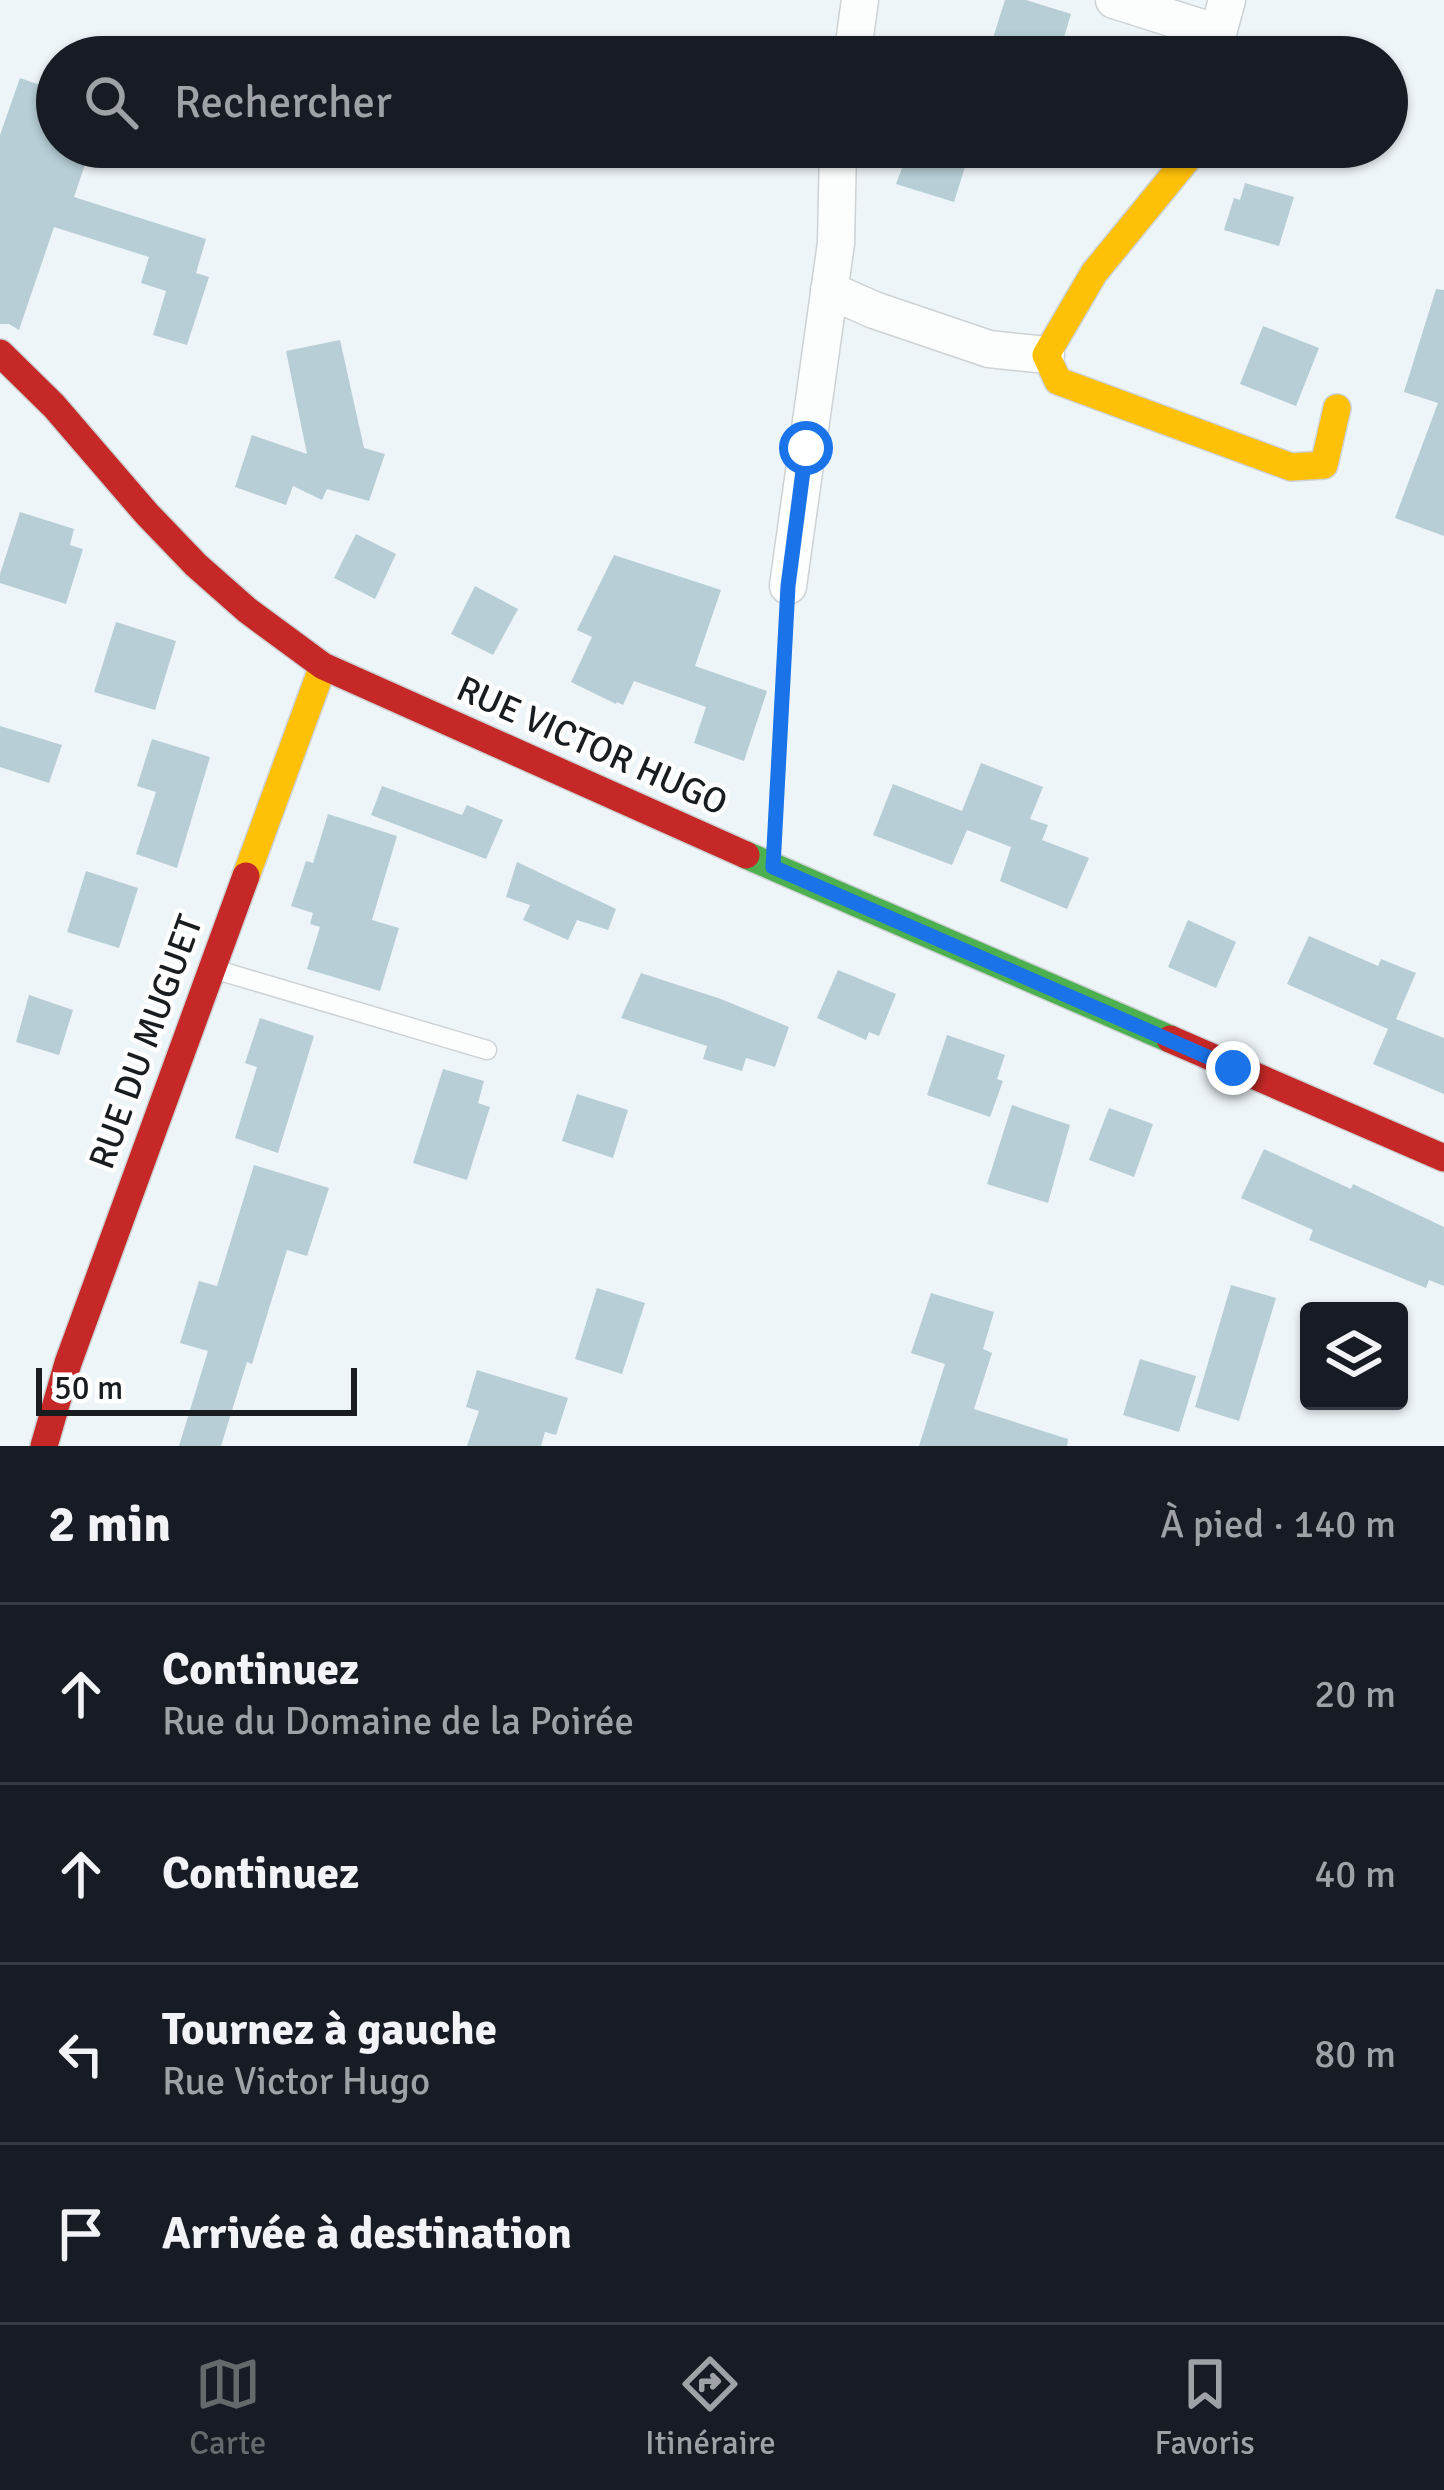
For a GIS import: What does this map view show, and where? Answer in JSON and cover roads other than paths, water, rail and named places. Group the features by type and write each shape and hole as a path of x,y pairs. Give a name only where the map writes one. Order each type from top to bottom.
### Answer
{"street":[{"path":"855,36 860,0"},
{"path":"1114,0 1226,30"},
{"path":"788,586 836,243 838,168"},
{"path":"1046,355 1094,273 1180,168"},
{"path":"829,290 989,349 1046,355"},
{"name":"RUE VICTOR HUGO","path":"0,353 54,406 196,565 323,666 1444,1158"},
{"path":"1046,355 1058,381 1291,467 1324,465 1337,408"},
{"name":"RUE DU MUGUET","path":"44,1446 68,1363 323,666"}],"lane":[{"path":"212,968 487,1050"}]}
